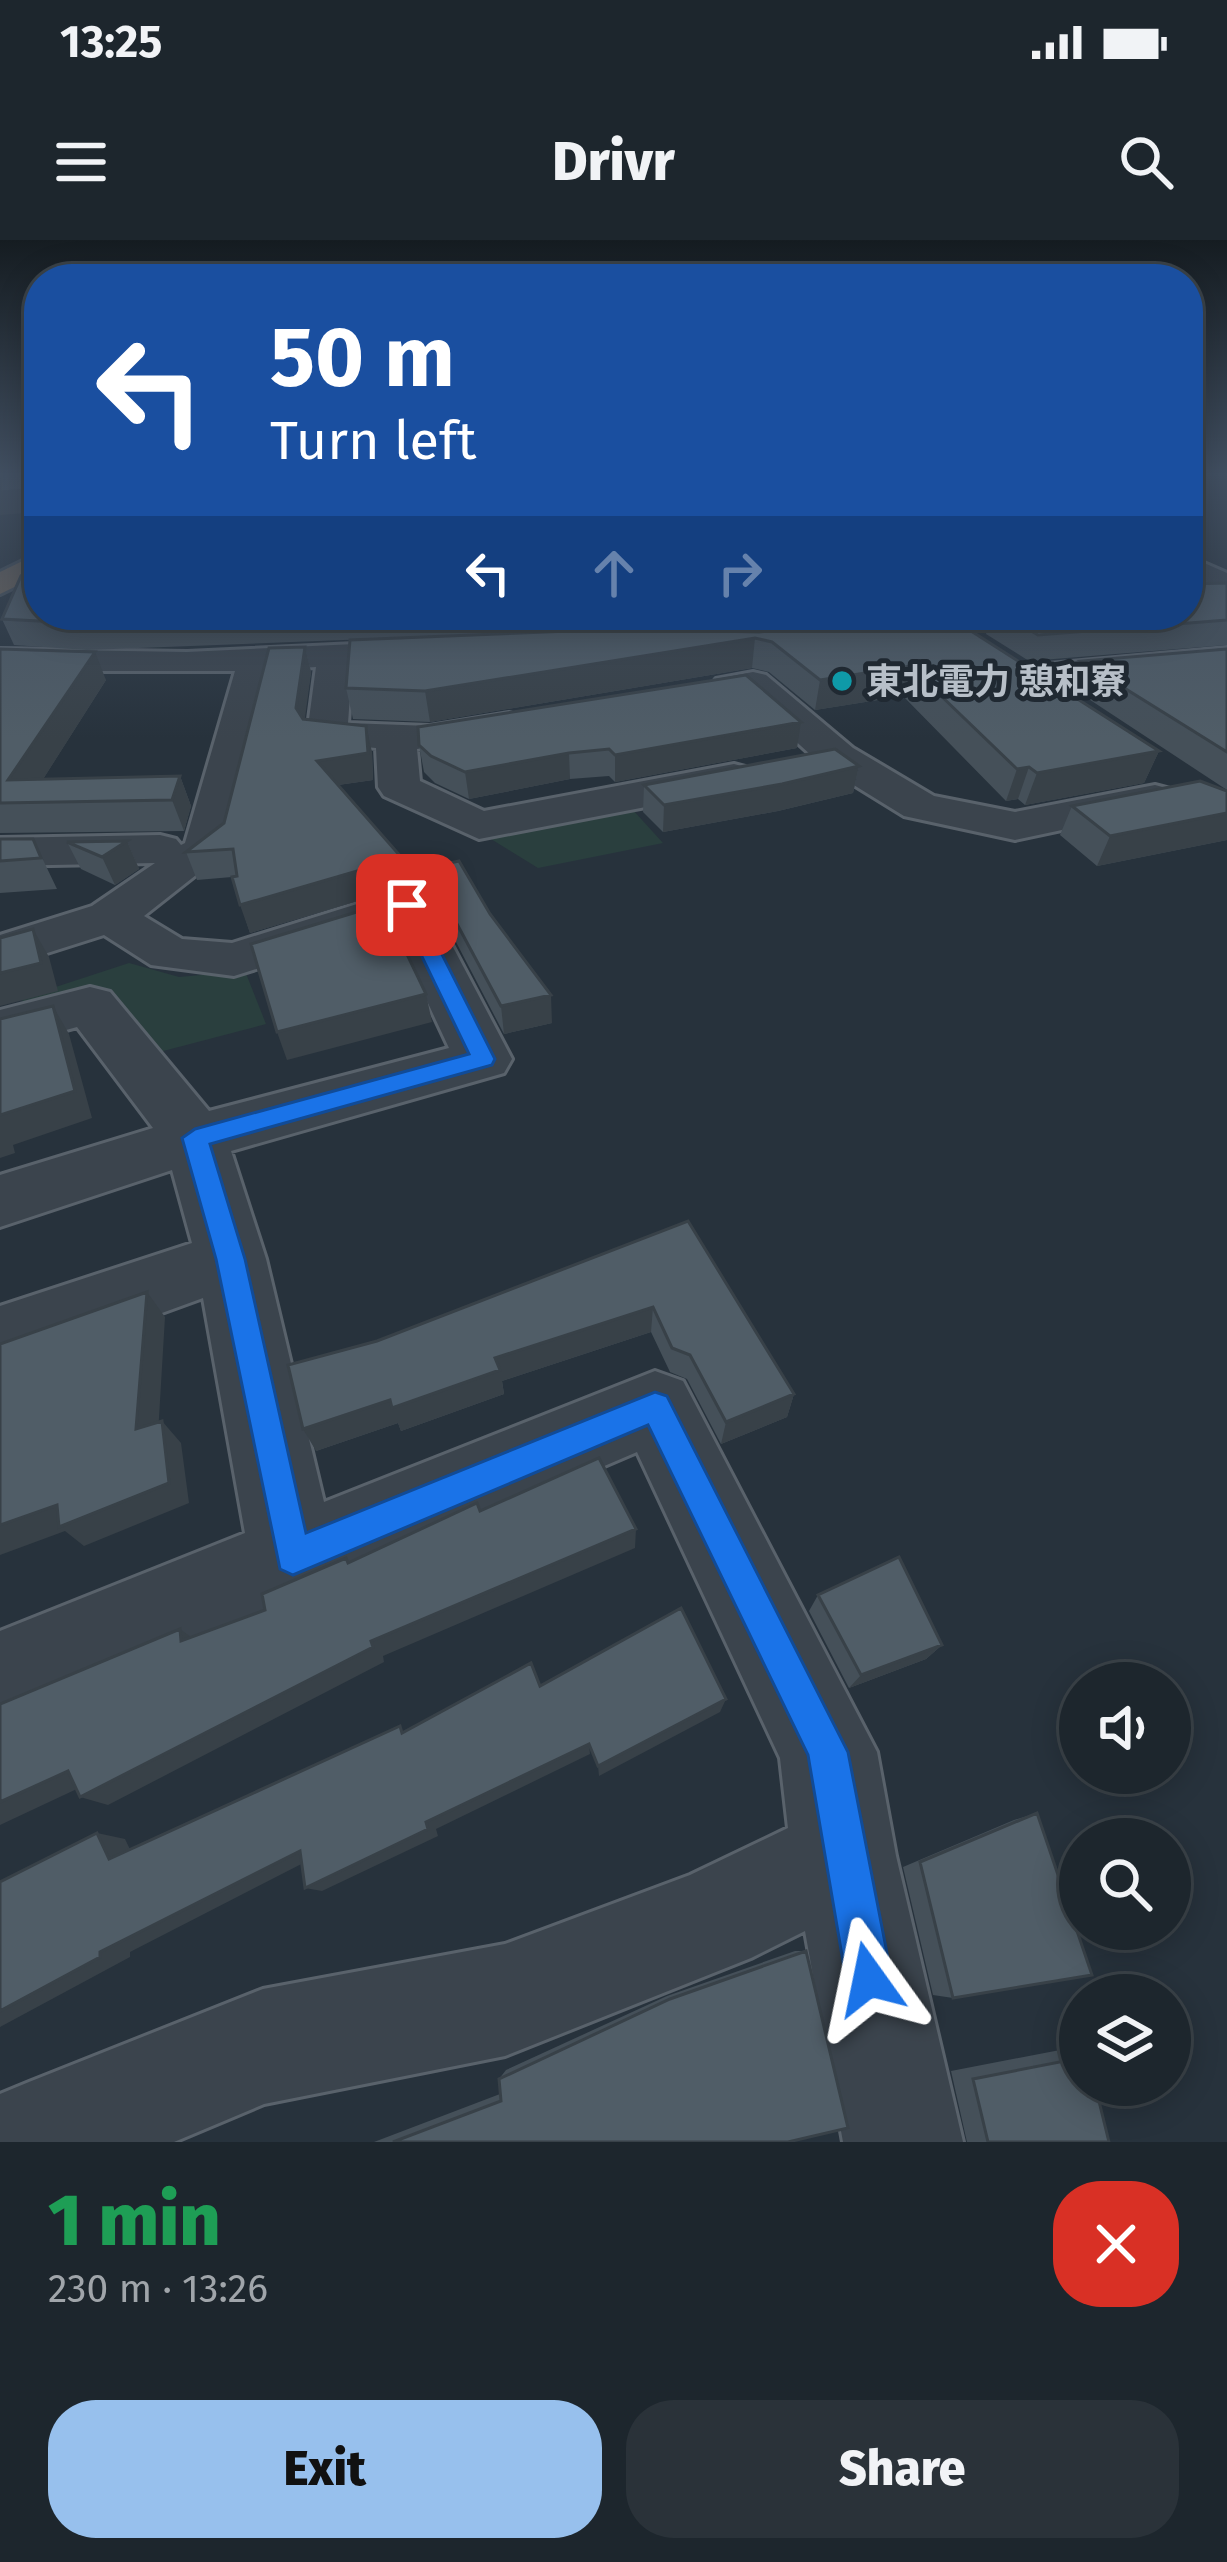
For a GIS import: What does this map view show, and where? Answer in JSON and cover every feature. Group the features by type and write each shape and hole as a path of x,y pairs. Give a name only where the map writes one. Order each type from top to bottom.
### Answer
{"street":[{"path":"87,665 108,630"},
{"path":"824,638 869,630"},
{"path":"948,630 1081,714"},
{"path":"0,660 87,665 474,650"},
{"path":"335,657 327,734 430,738 546,719"},
{"path":"1026,677 1227,659"},
{"path":"0,952 110,917 206,849 256,660"},
{"path":"1176,664 1211,691 1227,690"},
{"path":"684,695 753,683 838,757 920,807 1015,826 1194,790 1169,770"},
{"path":"396,738 399,787 479,825 838,757"},
{"path":"0,852 206,849"},
{"path":"0,1202 195,1138 483,1059 407,905 234,960 170,954 110,917"},
{"path":"0,1029 90,1004 195,1138 230,1259 293,1557"},
{"path":"0,1339 230,1259"},
{"path":"0,1678 655,1407 828,1752 844,1856 903,2142"},
{"path":"29,2142 262,2047 505,2000 713,1920 844,1856"}],"green space":[{"path":"632,809 663,843 538,868 491,839"},
{"path":"129,963 179,977 245,971 266,1024 148,1055 115,1006 24,1008 22,998"}],"building":[{"path":"24,573 24,620 2,619"},
{"path":"1227,583 1227,620 1203,622 1203,584"},
{"path":"595,630 969,630 1159,751 1037,773 1029,767 1017,769 910,666 820,680 772,642 755,638 425,691 346,688 350,640"},
{"path":"1030,630 1101,630 1038,635"},
{"path":"305,647 296,708 303,719 366,726 368,753 317,761 402,858 240,905 232,877 237,876 233,849 186,852 224,823 269,648"},
{"path":"0,649 95,652 8,780 180,776 172,800 0,803"},
{"path":"1227,649 1227,752 1081,661"},
{"path":"746,675 801,722 615,755 609,749 569,753 465,772 419,745 418,727"},
{"path":"835,749 859,766 664,805 644,785"},
{"path":"1200,781 1227,791 1227,813 1110,836 1072,806"},
{"path":"0,839 33,839 41,858 0,861"},
{"path":"127,841 102,857 67,842"},
{"path":"459,861 490,914 551,995 501,1006 427,868"},
{"path":"383,904 426,994 277,1032 251,944"},
{"path":"33,929 41,963 0,973 0,938"},
{"path":"53,1006 75,1091 0,1115 0,1019"},
{"path":"688,1221 794,1394 726,1422 690,1355 672,1348 653,1307 495,1358 500,1370 392,1408 390,1400 303,1429 288,1365 377,1341"},
{"path":"147,1292 136,1429 162,1421 169,1483 59,1527 57,1505 0,1525 0,1344"},
{"path":"599,1458 636,1529 371,1641 373,1647 80,1797 68,1771 0,1802 0,1704 180,1629 181,1641 265,1610 262,1594 346,1558 348,1563 477,1503 480,1511"},
{"path":"899,1557 942,1645 861,1675 818,1595"},
{"path":"681,1608 726,1699 598,1766 589,1744 426,1822 428,1829 305,1888 300,1851 100,1952 100,1957 0,2011 0,1882 97,1833 109,1859 400,1726 402,1733 531,1663 540,1686"},
{"path":"1037,1813 1059,1878 1059,1950 1084,1950 1092,1974 1059,1974 1059,1980 953,1998 920,1862"},
{"path":"806,1951 848,2128 788,2142 393,2142 501,2101 499,2079 670,1999"},
{"path":"1059,2062 1059,2106 1100,2106 1109,2142 988,2142 973,2079"}],"place":[{"name":"東北電力 憩和寮","path":"842,681"}],"route":[{"path":"407,905 483,1059 195,1138 230,1259 293,1557 655,1407 828,1752 869,1979"}]}
